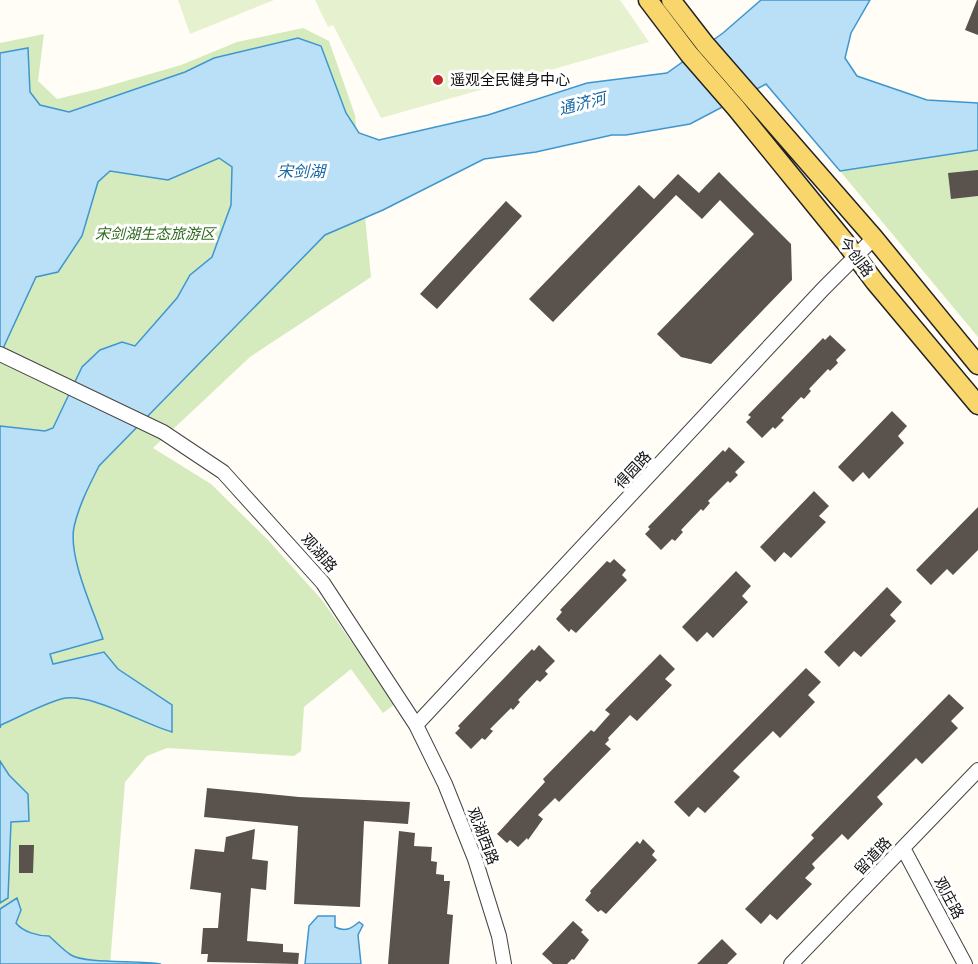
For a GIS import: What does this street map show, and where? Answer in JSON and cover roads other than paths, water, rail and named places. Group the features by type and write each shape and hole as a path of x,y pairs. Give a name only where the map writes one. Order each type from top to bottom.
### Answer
{"main road":[{"path":"648,0 697,49"},
{"path":"671,0 697,49"},
{"name":"今创路","path":"697,49 751,96 874,238 978,365"},
{"name":"今创路","path":"697,49 736,108 978,405"}],"street":[{"name":"得园路","path":"416,725 874,238"},
{"name":"观湖路","path":"0,354 164,432 223,472 323,583 416,725"},
{"name":"观湖西路","path":"416,725 445,784 475,859 499,936 504,964"},
{"name":"留道路","path":"791,964 978,770"},
{"name":"观庄路","path":"903,848 965,964"}],"water":[{"name":"宋剑湖","path":"761,0 870,0 851,33 845,58 857,76 927,100 978,103 978,150 840,171 766,84 690,124 626,135 612,135 536,152 484,159 383,210 325,235 99,466 76,519 73,539 78,568 103,639 50,654 53,664 104,652 118,669 172,705 172,732 101,704 73,698 46,704 1,725 0,728 0,426 45,431 53,428 82,367 100,350 122,342 135,346 177,298 190,275 212,257 231,205 232,167 219,158 168,180 110,171 98,182 82,236 58,272 36,277 0,355 0,53 28,48 30,92 40,105 69,112 185,72 214,58 298,38 321,46 346,113 359,133 379,140 488,115 587,83 667,73 723,33"},
{"path":"0,761 9,775 28,794 29,821 11,822 8,898 0,903"},
{"path":"17,898 21,910 16,923 31,933 49,936 71,955 88,960 161,964 0,964 0,909"},
{"path":"318,916 335,916 335,927 342,929 351,928 359,922 363,925 358,935 361,964 305,964 309,926"}],"place":[{"name":"遥观全民健身中心","path":"438,80"}],"water label":[{"name":"通济河","path":"582,103"}],"park label":[{"name":"宋剑湖生态旅游区","path":"155,234"}]}
